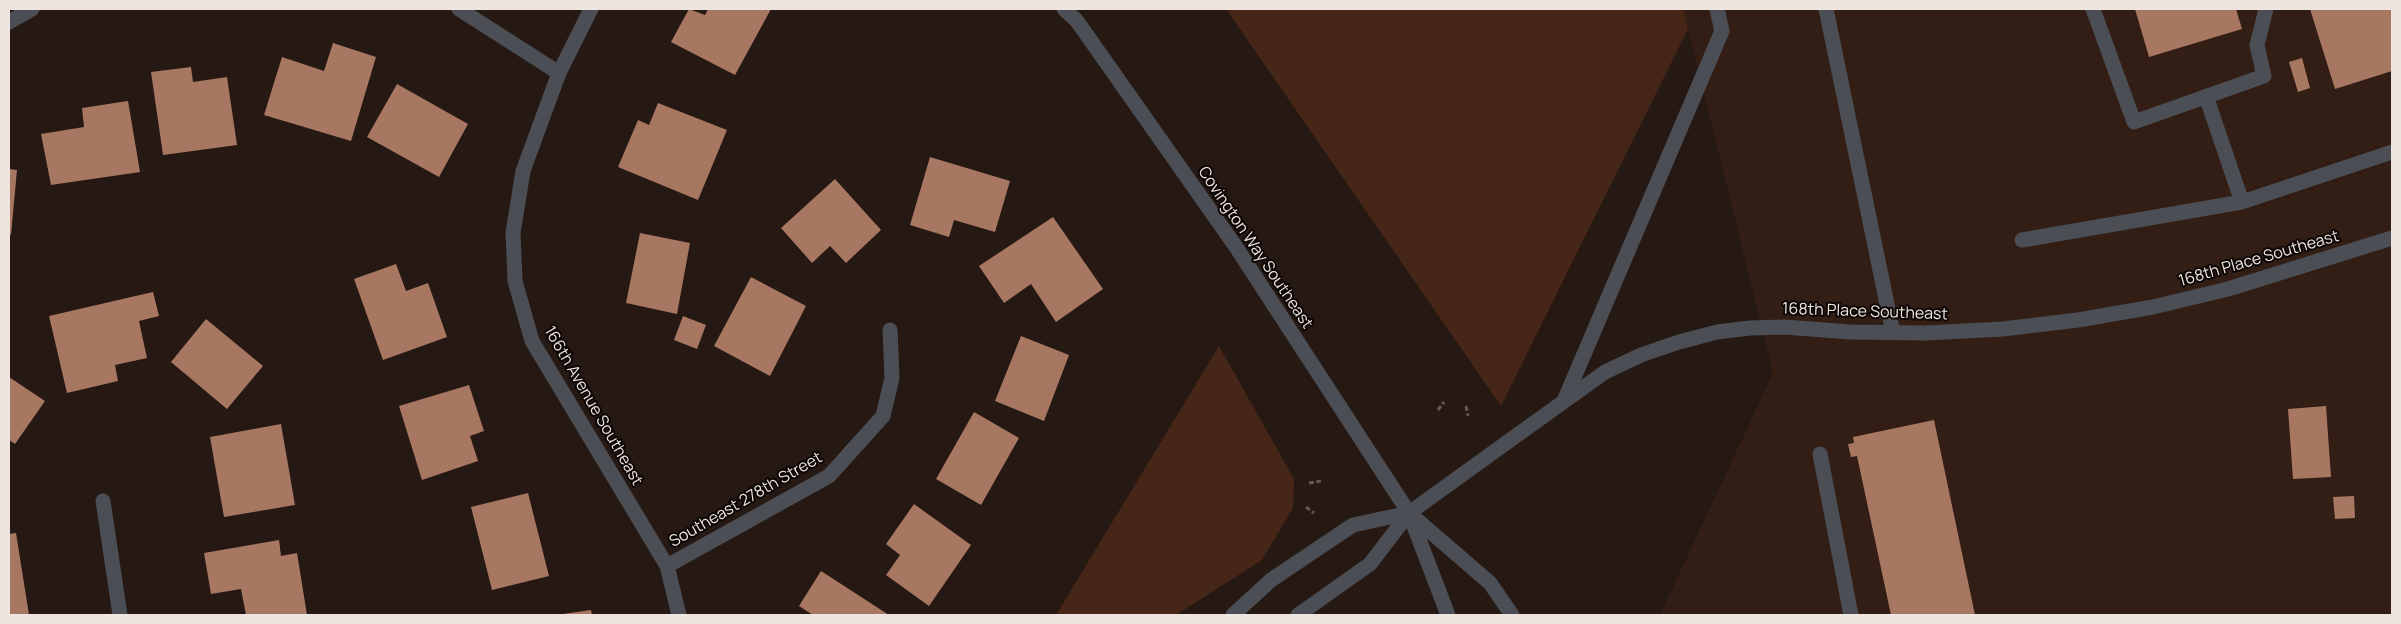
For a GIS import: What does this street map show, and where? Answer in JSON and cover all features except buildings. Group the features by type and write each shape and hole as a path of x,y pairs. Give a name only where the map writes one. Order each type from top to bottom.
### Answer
{"street":[{"path":"9,22 32,9"},
{"path":"459,9 559,73"},
{"name":"166th Avenue Southeast","path":"591,9 559,73 523,171 514,233 515,281 532,341 667,566 680,615"},
{"name":"Covington Way Southeast","path":"1064,9 1076,21 1236,247 1409,513 1448,615"},
{"path":"1564,401 1722,31 1717,9"},
{"path":"1826,9 1893,333"},
{"path":"2093,9 2134,122 2264,76 2257,45 2266,9"},
{"path":"2206,96 2242,202"},
{"path":"2022,240 2242,202 2392,152"},
{"name":"168th Place Southeast","path":"1298,615 1370,564 1409,513 1564,401 1605,372 1641,355 1678,342 1717,332 1750,328 1784,327 1850,332 1926,334 2002,329 2078,320 2153,307 2228,289 2392,238"},
{"name":"Southeast 278th Street","path":"667,566 829,476 883,416 892,378 890,330"},
{"path":"1820,454 1852,615"},
{"path":"103,501 120,615"},
{"name":"Covington Way Southeast","path":"1409,513 1490,583 1512,615"},
{"name":"168th Place Southeast","path":"1233,615 1271,580 1352,525 1409,513"}],"path":[{"path":"1438,410 1444,402"},
{"path":"1466,406 1468,416"},
{"path":"1309,483 1321,481"},
{"path":"1306,507 1314,513"}],"shaded area":[{"path":"1226,9 1683,9 1688,29 1501,406"},
{"path":"1683,9 2392,9 2392,615 1660,615 1773,373"},
{"path":"1219,346 1294,479 1293,508 1262,560 1176,615 1056,615"}]}
